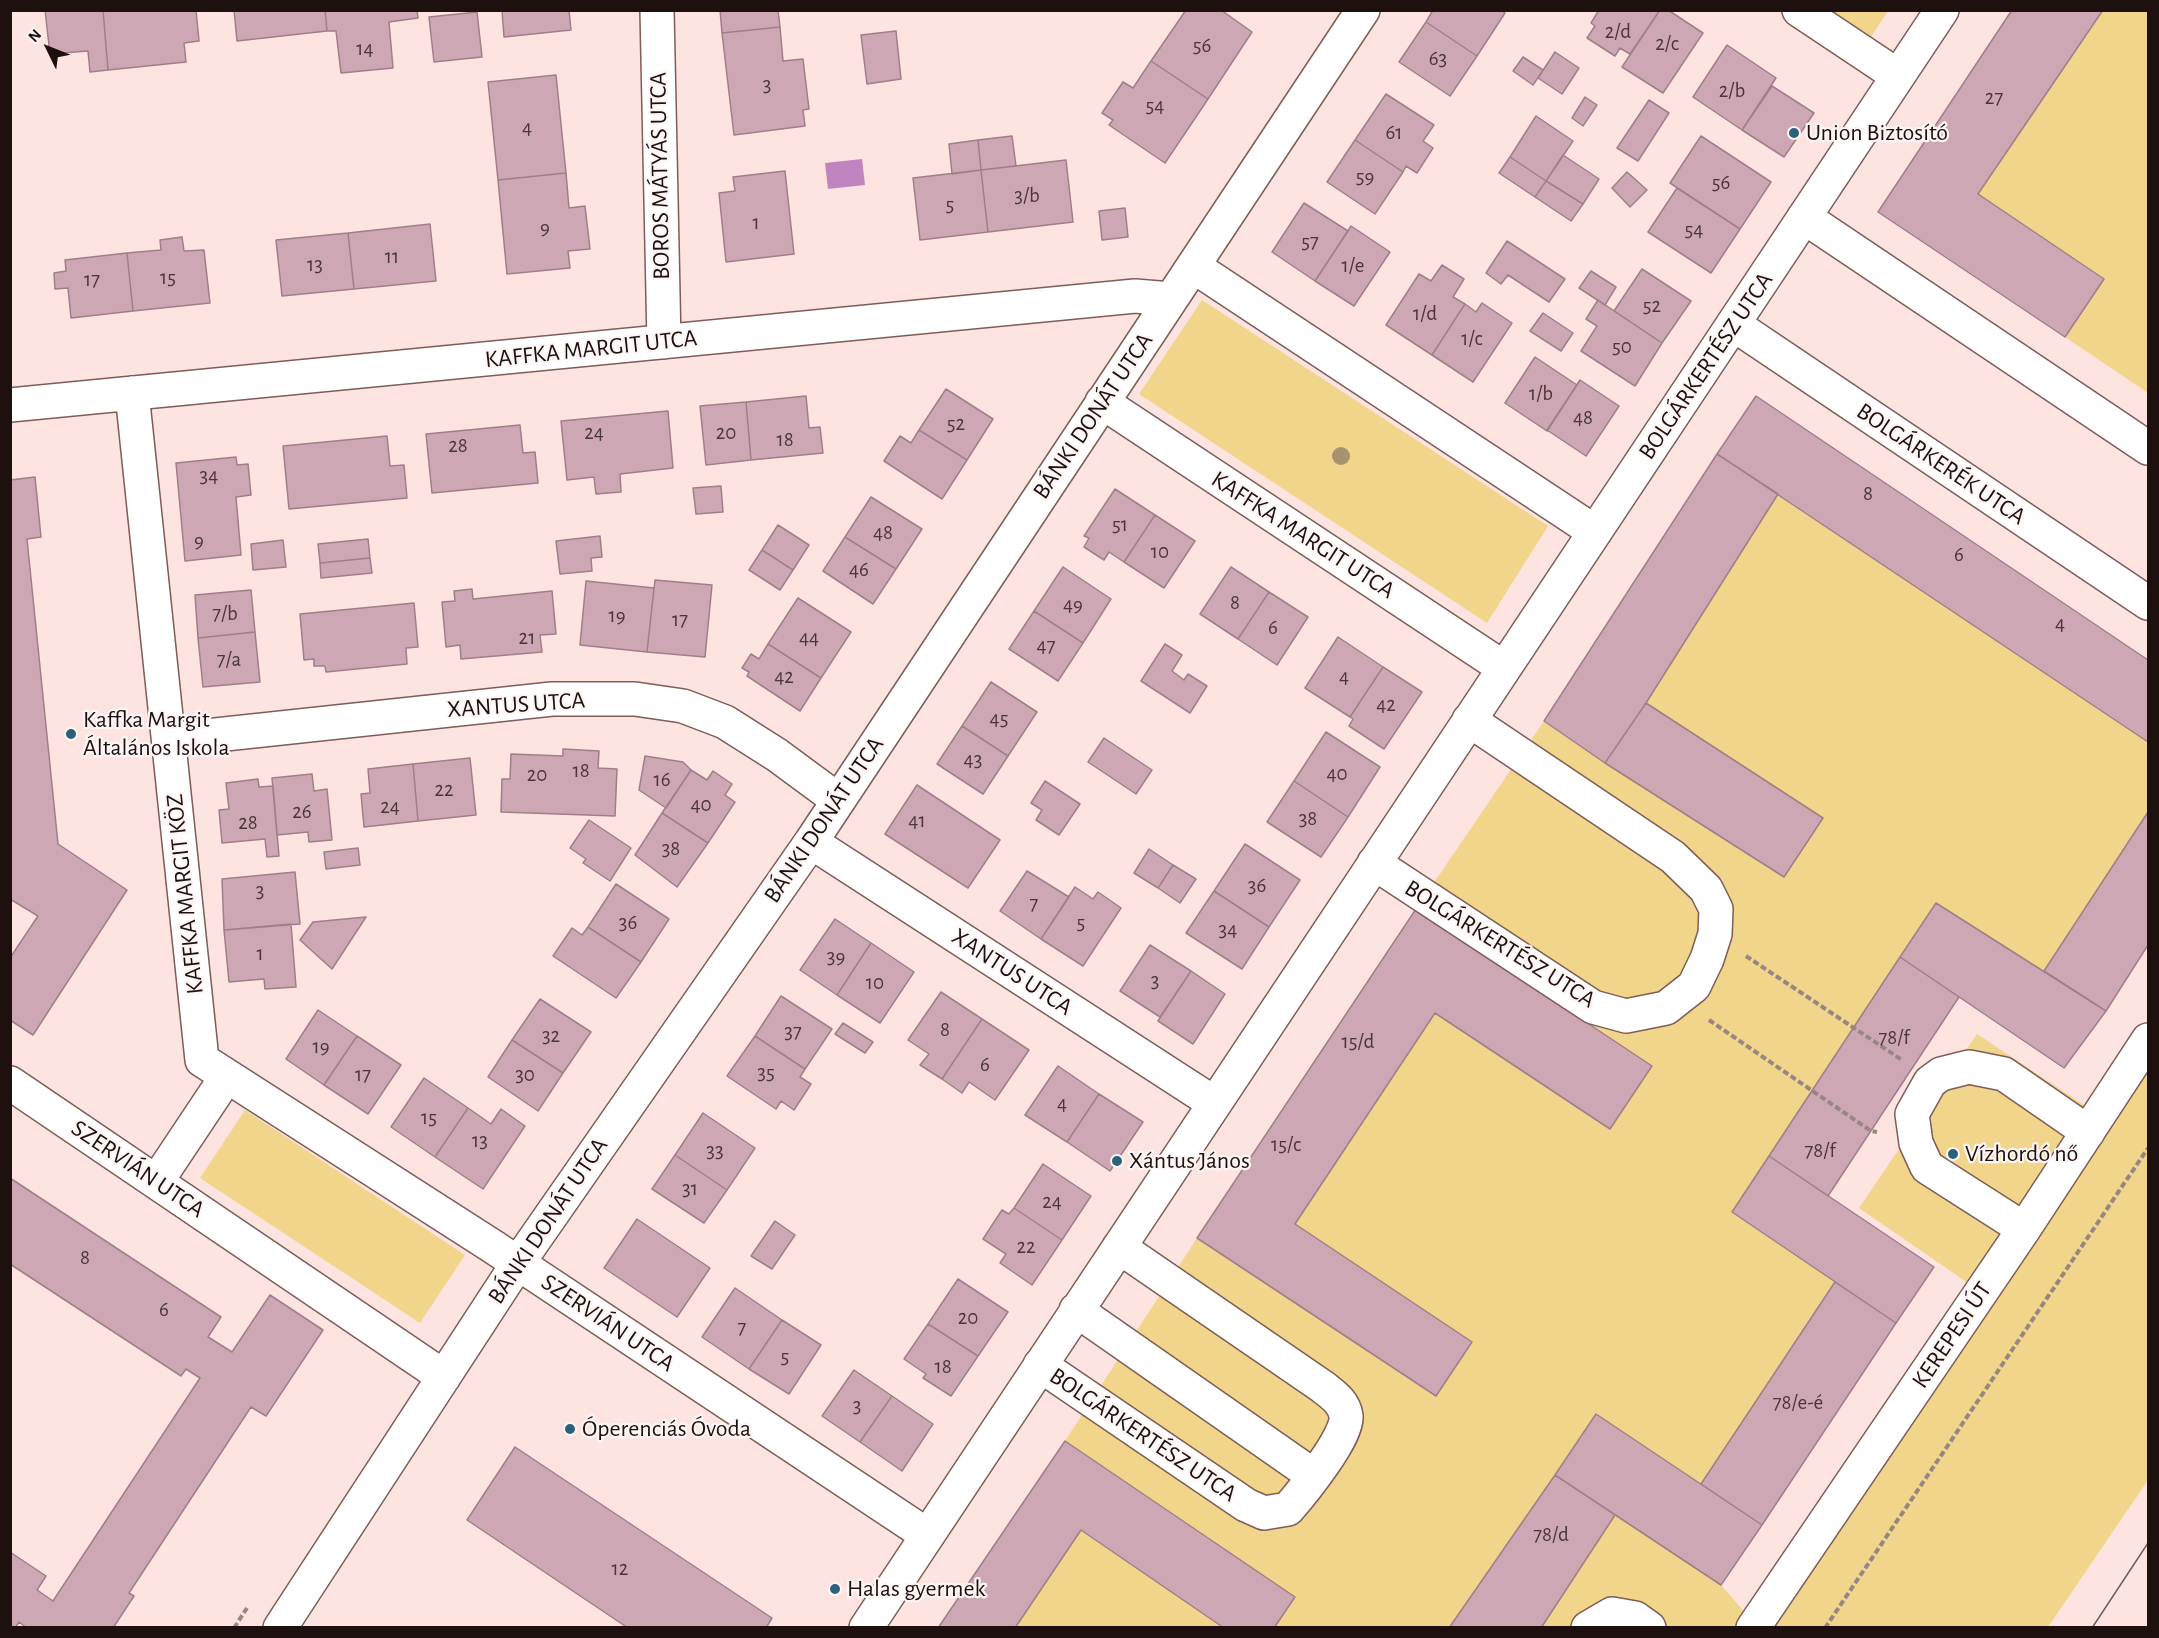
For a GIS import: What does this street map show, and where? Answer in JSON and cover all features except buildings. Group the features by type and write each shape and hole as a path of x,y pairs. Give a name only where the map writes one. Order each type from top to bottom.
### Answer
{"street":[{"name":"BOROS MÁTYÁS UTCA","path":"657,10 663,342"},
{"name":"BÁNKI DONÁT UTCA","path":"280,1628 518,1263 811,842 1363,10"},
{"path":"1799,10 1898,76"},
{"name":"BOLGÁRKERTÉSZ UTCA","path":"866,1628 1942,10"},
{"path":"1804,218 2148,448"},
{"path":"1193,266 1594,532"},
{"name":"KAFFKA MARGIT UTCA","path":"10,405 1135,296 1171,299"},
{"name":"BOLGÁRKERÉK UTCA","path":"1733,324 2148,603"},
{"name":"KAFFKA MARGIT KÖZ","path":"132,393 202,1060 227,1076"},
{"name":"KAFFKA MARGIT UTCA","path":"1102,402 1504,668"},
{"name":"XANTUS UTCA","path":"169,740 552,699 634,699 683,706 725,723 777,755 838,800"},
{"name":"BOLGÁRKERTÉSZ UTCA","path":"1374,863 1593,1007 1626,1016 1666,1008 1694,986 1707,959 1715,934 1716,909 1706,889 1673,857 1469,720"},
{"name":"XANTUS UTCA","path":"811,842 1214,1103"},
{"name":"KEREPESI ÚT","path":"1753,1628 2024,1229 2148,1040"},
{"path":"2024,1229 1927,1167 1916,1143 1912,1114 1930,1082 1941,1074 1969,1067 2004,1074 2088,1132"},
{"path":"157,1181 227,1076"},
{"name":"SZERVIÁN UTCA","path":"227,1076 518,1263 927,1535"},
{"name":"SZERVIÁN UTCA","path":"10,1083 444,1377"},
{"name":"BOLGÁRKERTÉSZ UTCA","path":"1040,1365 1246,1505 1264,1513 1288,1509 1302,1493 1344,1432 1346,1417 1342,1404 1323,1387 1119,1247"},
{"path":"1076,1310 1304,1469"},
{"path":"1588,1628 1612,1614 1635,1618 1649,1628"}],"path":[{"path":"1743,955 1855,1028 1930,1082"},
{"path":"1666,1008 1698,1012 1871,1131 1916,1143"},
{"path":"1825,1628 2148,1148"}],"shaded area":[{"path":"1799,11 1888,11 1861,52"},
{"path":"2103,11 2148,11 2148,393 2065,337 2104,279 1978,194"},
{"path":"862,159 865,185 828,189 825,163"},
{"path":"1202,300 1548,526 1487,623 1139,394"},
{"path":"1778,494 2148,742 2148,812 2044,971 1936,904 1732,1212 1835,1282 1701,1484 1596,1414 1450,1627 1274,1627 1295,1597 1065,1441 1197,1238 1435,1396 1472,1342 1295,1224 1435,1013 1652,1066 1416,909 1544,721 1784,877 1822,818 1646,703"},
{"path":"1977,1034 2099,1115 2148,1045 2148,1480 2048,1627 1541,1628 1615,1515 1721,1585 1755,1624 1981,1292 1859,1208"},
{"path":"245,1110 465,1255 420,1323 200,1178"},
{"path":"1081,1530 1224,1627 1015,1628"}],"tram line":[{"path":"2092,1628 2148,1543"}],"place":[{"name":"Union Biztosító","path":"1794,133"},
{"name":"Kaffka Margit Általános Iskola","path":"71,734"},
{"name":"Vízhordó nő","path":"1953,1154"},
{"name":"Xántus János","path":"1117,1161"},
{"name":"Óperenciás Óvoda","path":"570,1429"},
{"name":"Halas gyermek","path":"835,1589"}]}
